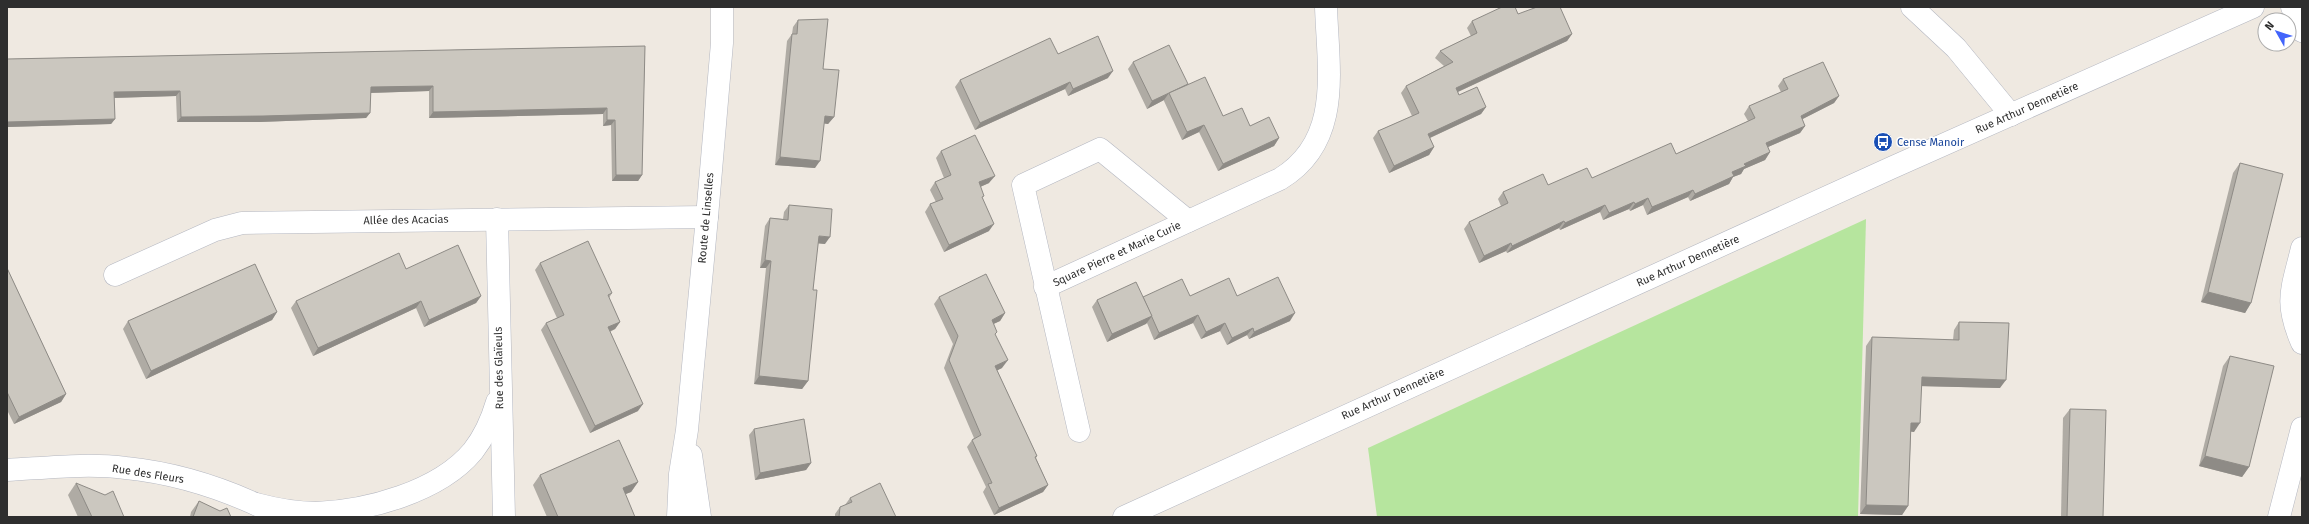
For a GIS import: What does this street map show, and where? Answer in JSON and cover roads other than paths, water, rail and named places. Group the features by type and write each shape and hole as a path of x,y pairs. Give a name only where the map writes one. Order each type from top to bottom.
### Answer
{"street":[{"name":"Route de Linselles","path":"678,517 680,474 687,430 707,217 722,42 722,7"},
{"name":"Square Pierre et Marie Curie","path":"1045,287 1280,179 1296,167 1309,153 1318,137 1328,110 1326,7"},
{"path":"1912,7 1956,48 2011,115"},
{"name":"Rue Arthur Dennetière","path":"1124,517 2011,115 2253,7"},
{"path":"2292,7 2302,31"},
{"name":"Square Pierre et Marie Curie","path":"1079,431 1022,185 1100,149 1188,221"},
{"name":"Allée des Acacias","path":"115,275 220,228 242,223 707,217"},
{"name":"Rue des Glaïeuls","path":"497,219 499,395 504,517"},
{"path":"2302,248 2290,296 2290,312 2302,343"},
{"path":"256,504 281,510 314,513 339,511 405,495 429,485 454,469 473,450 494,412 499,395"},
{"path":"2279,517 2302,428"},
{"name":"Route de Linselles","path":"687,430 700,517"},
{"name":"Rue des Fleurs","path":"7,470 89,466 125,468 163,474 211,486 256,504 281,517"}],"place":[{"name":"Cense Manoir","path":"1883,142"}]}
